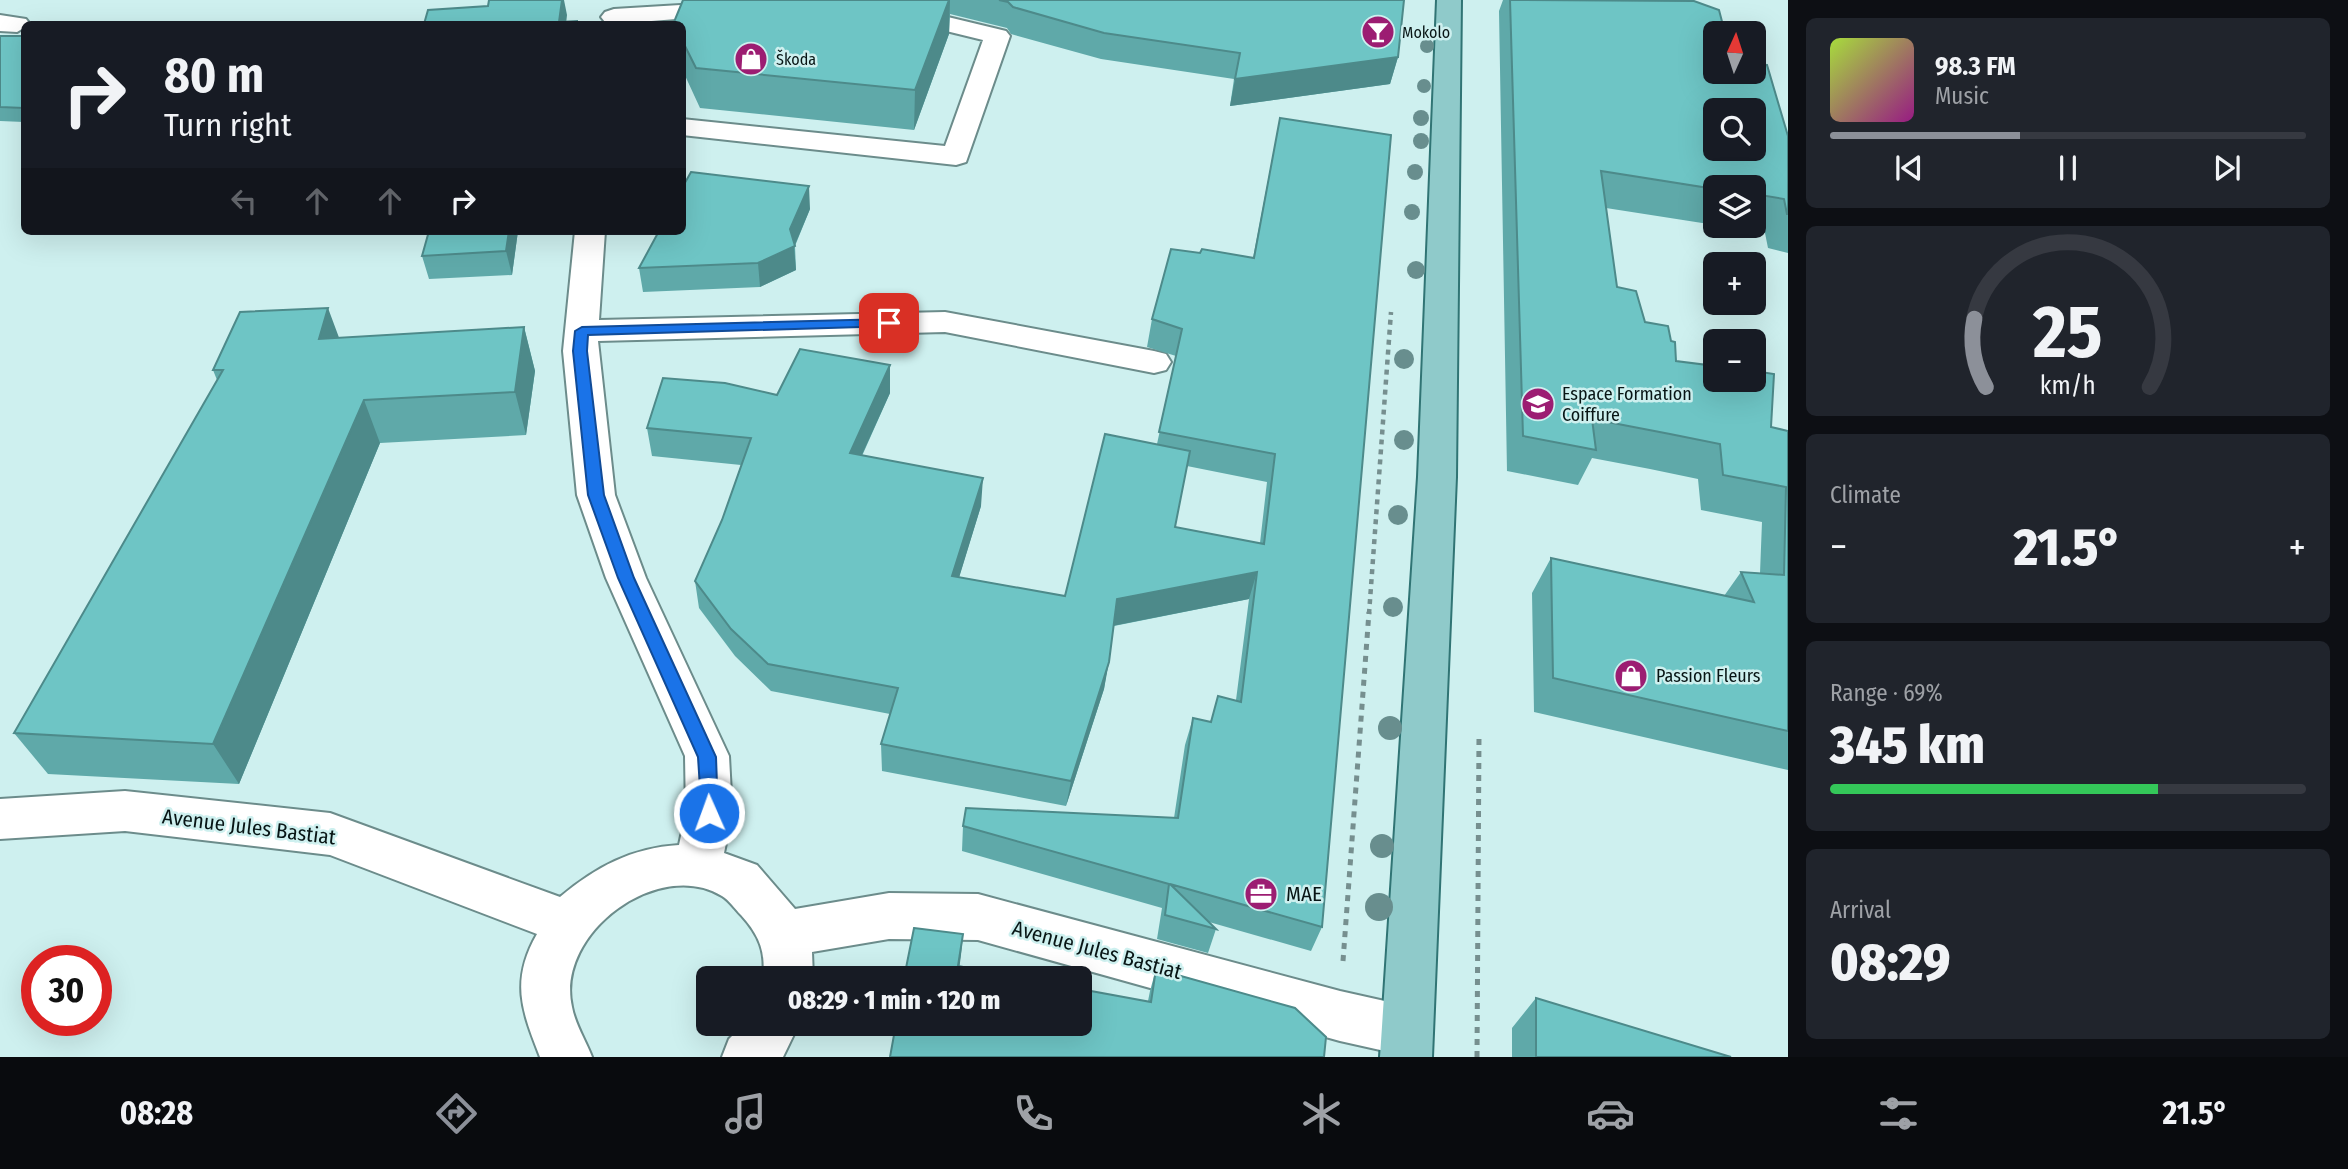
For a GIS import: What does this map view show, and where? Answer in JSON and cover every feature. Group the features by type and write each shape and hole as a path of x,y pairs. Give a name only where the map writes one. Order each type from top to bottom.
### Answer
{"main road":[{"path":"1407,1044 1437,477 1449,0"}],"street":[{"path":"614,14 760,7"},
{"path":"686,127 956,156 997,36 914,14 877,9"},
{"path":"590,235 580,351 596,495 626,578 707,757 709,813 698,866"},
{"path":"582,331 945,322 1154,362"},
{"name":"Avenue Jules Bastiat","path":"0,819 125,811 330,834 472,885 567,923"},
{"path":"566,1057 550,1032 543,995 548,958 567,923 593,895 626,876 662,865 698,866 735,878 764,901 785,956"},
{"name":"Avenue Jules Bastiat","path":"785,956 889,916 978,917 1340,1016 1407,1044"},
{"path":"748,1057 766,1036"}],"path":[{"path":"1343,961 1392,300"}],"building":[{"path":"489,0 562,0 559,21 425,21 428,10 488,6"},
{"path":"683,0 949,0 915,90 696,68 686,48 686,21 674,21"},
{"path":"999,0 1404,0 1398,57 1235,79 1240,53 1104,33 1013,7 1008,2"},
{"path":"1510,0 1694,1 1719,10 1722,21 1703,21 1703,84 1766,84 1767,65 1788,136 1788,214 1784,199 1766,196 1766,175 1703,175 1703,187 1601,171 1617,287 1636,291 1645,322 1668,326 1671,341 1675,342 1676,361 1703,364 1703,392 1766,392 1766,373 1774,374 1771,427 1788,431 1788,731 1553,678 1551,558 1754,602 1741,572 1784,575 1786,487 1723,475 1720,444 1592,419 1596,450 1523,436"},
{"path":"0,36 21,36 21,108 0,107"},
{"path":"1280,118 1391,135 1322,927 1170,884 1216,929 1165,915 1169,884 963,826 966,808 1178,818 1193,718 1211,722 1218,696 1241,702 1257,572 1117,599 1109,662 1071,781 881,744 898,688 768,664 731,629 695,581 722,520 751,438 647,428 663,378 725,383 777,395 800,349 890,365 850,453 983,478 952,576 1065,596 1105,434 1190,451 1175,527 1264,544 1275,454 1159,432 1182,329 1152,319 1171,249 1200,253 1202,249 1254,258"},
{"path":"691,172 809,186 790,229 795,246 758,263 639,268 657,235 686,235 686,181"},
{"path":"428,235 508,235 506,251 422,256"},
{"path":"328,308 319,339 524,327 515,392 364,400 213,744 14,733 223,370 213,370 240,312"},
{"path":"914,928 963,934 958,966 906,966"},
{"path":"1156,969 1295,1008 1326,1037 1324,1057 890,1057 894,1036 1092,1036 1092,991 1151,1002"},
{"path":"1536,998 1731,1057 1536,1057"}],"place":[{"name":"Mokolo","path":"1378,32"},
{"name":"Škoda","path":"751,59"},
{"name":"Espace Formation Coiffure","path":"1538,404"},
{"name":"Passion Fleurs","path":"1631,676"},
{"name":"MAE","path":"1261,894"}],"route":[{"path":"709,813 707,757 626,578 596,495 580,351 582,331 889,323"}]}
